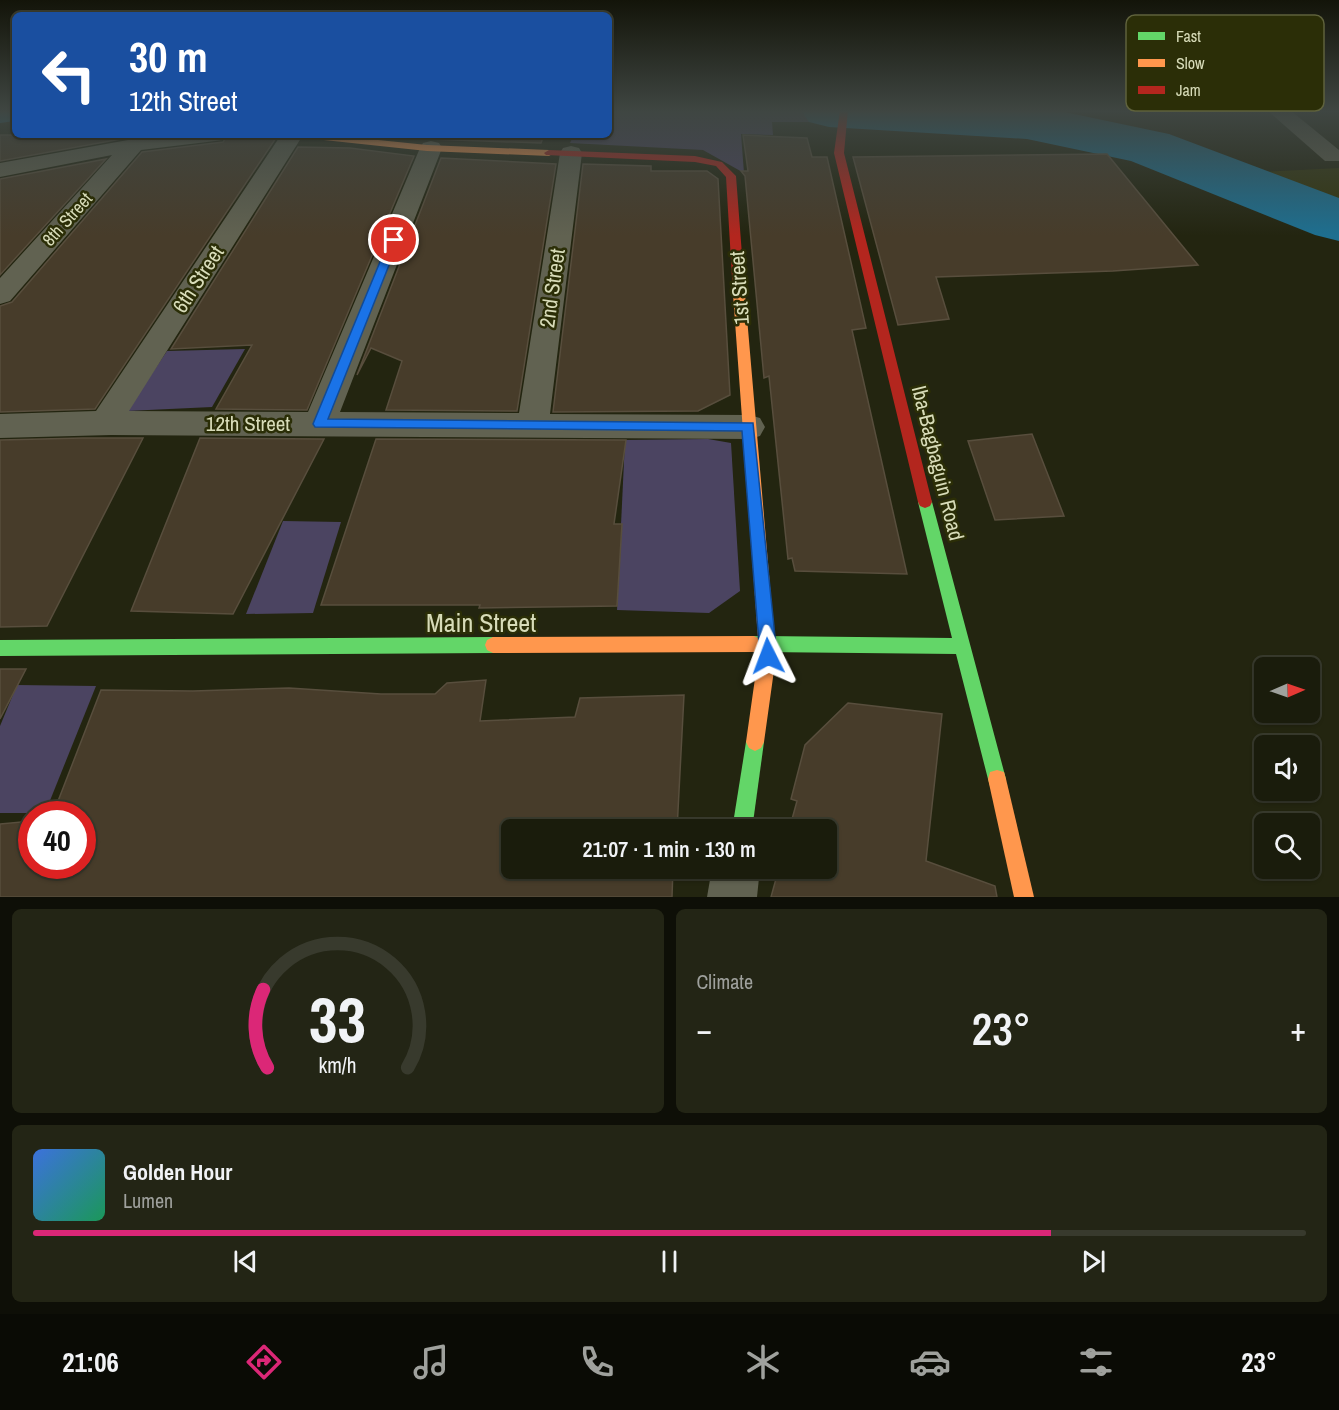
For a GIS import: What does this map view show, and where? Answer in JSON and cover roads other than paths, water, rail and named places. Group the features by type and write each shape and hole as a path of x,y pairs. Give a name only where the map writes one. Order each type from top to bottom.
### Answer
{"street":[{"path":"0,170 93,152"},
{"name":"8th Street","path":"0,295 127,152"},
{"name":"6th Street","path":"105,423 281,152"},
{"path":"320,424 429,152"},
{"name":"1st Street","path":"539,152 708,161 719,164 731,176 768,645 744,819"},
{"name":"Iba-Bagbaguin Road","path":"839,152 961,646 1009,824 1024,897"},
{"path":"1328,152 1333,156"},
{"name":"2nd Street","path":"533,424 571,153"},
{"name":"12th Street","path":"0,426 105,423 749,426"},
{"name":"Main Street","path":"0,648 961,646"},
{"path":"732,897 734,879"}],"waterway":[{"path":"1161,152 1339,221"}]}
